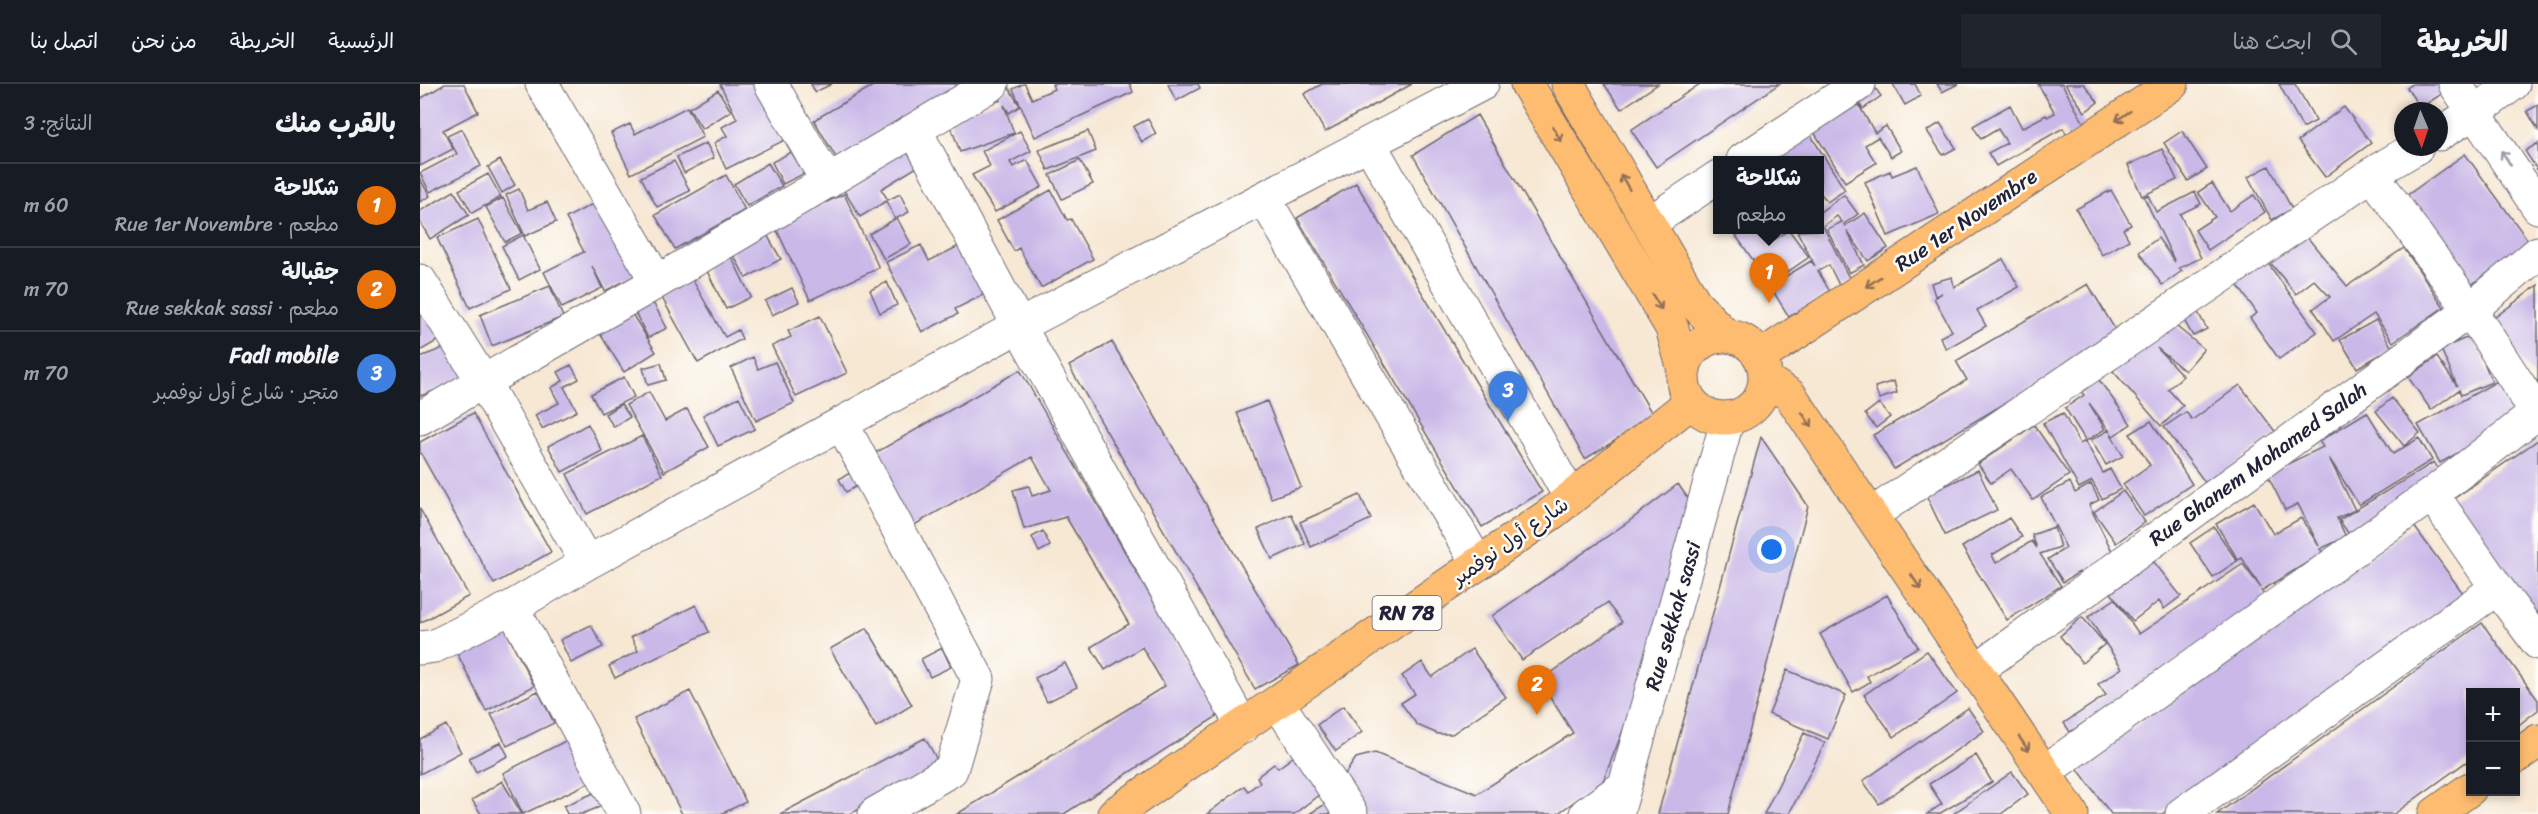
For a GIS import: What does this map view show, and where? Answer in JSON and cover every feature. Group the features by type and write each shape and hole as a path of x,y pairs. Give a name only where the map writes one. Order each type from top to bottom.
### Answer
{"main road":[{"path":"1527,84 1672,328 1684,370"},
{"path":"1568,84 1696,305 1726,336"},
{"name":"Rue 1er Novembre","path":"1763,369 2172,84"},
{"path":"1763,369 1762,394 1754,406 1742,414 1728,417 1707,414 1691,402 1683,381 1689,356 1698,345 1711,338 1726,336 1746,341 1763,369 1790,395 2072,814"},
{"name":"شارع أول نوفمبر","path":"1114,814 1278,703 1571,498 1691,402"},
{"path":"2520,754 2538,741"},
{"path":"2435,814 2466,792"}],"street":[{"path":"542,84 657,282"},
{"path":"771,84 828,182"},
{"path":"420,418 657,282 992,84"},
{"path":"420,648 435,646 512,607 587,563 1019,326 1482,84"},
{"path":"1749,156 1859,84"},
{"path":"2455,84 2538,207"},
{"path":"2448,128 2513,84"},
{"path":"915,130 1019,326 1243,727"},
{"path":"1369,143 1571,498"},
{"path":"1871,515 2372,174 2402,156"},
{"path":"2044,772 2432,494 2537,412 2470,310 2372,174"},
{"path":"1649,223 1713,180"},
{"path":"1264,198 1478,564"},
{"name":"Rue Ghanem Mohamed Salah","path":"1976,671 2470,310 2538,253"},
{"path":"420,281 484,383 587,563"},
{"name":"Rue sekkak sassi","path":"1621,800 1728,417"},
{"path":"842,424 978,679 951,770 875,814"},
{"path":"2432,494 2538,643"},
{"path":"2182,814 2498,588"},
{"path":"512,607 624,814"},
{"path":"1278,703 1351,814"},
{"path":"1586,814 1621,800"}],"building":[{"path":"445,84 464,84 478,112 443,130 453,149 420,166 420,99"},
{"path":"720,84 767,84 793,136 726,169 714,143 727,136 722,127 737,119"},
{"path":"811,84 832,84 815,92"},
{"path":"876,84 970,84 838,161 814,120"},
{"path":"1023,84 1032,99 1054,89 1052,84 1130,84 1133,92 1035,137 1013,89"},
{"path":"1168,84 1198,84 1200,88 1176,101"},
{"path":"1322,84 1412,84 1325,132 1304,94"},
{"path":"1604,84 1658,84 1621,109"},
{"path":"1700,84 1779,84 1656,167 1631,130"},
{"path":"1893,84 1915,84 1921,96 1905,105"},
{"path":"1937,84 1958,84 1942,92"},
{"path":"2038,84 2062,84 2086,127 2068,137 2063,128 1996,166 1988,153 2007,143 1998,129 1981,139 1973,126 2010,105 2022,128 2046,115 2047,117 2055,113"},
{"path":"2065,84 2084,84 2098,102 2085,112"},
{"path":"2279,84 2295,84 2316,121 2303,128"},
{"path":"2412,84 2440,84 2445,92 2429,102 2416,102 2407,88"},
{"path":"1873,85 1881,96 1863,109 1855,98"},
{"path":"1009,88 1020,106 1009,113 1004,105 1014,133 960,152 948,118 1001,100 998,95"},
{"path":"718,90 731,111 702,129 689,108"},
{"path":"1854,97 1875,133 1886,126 1901,151 1891,157 1878,137 1865,145 1876,163 1845,182 1809,124"},
{"path":"2538,105 2538,130 2527,111"},
{"path":"687,107 703,137 631,174 611,133 630,124 635,134"},
{"path":"2344,107 2371,143 2325,177 2298,141"},
{"path":"1477,115 1654,417 1585,459 1413,155"},
{"path":"1148,119 1156,134 1142,142 1133,127"},
{"path":"1940,123 1956,148 1943,155 1927,131"},
{"path":"462,129 481,166 430,192 420,173 457,154 447,136"},
{"path":"1020,131 1031,151 1010,162 1013,167 1027,160 1042,187 995,212 972,175 990,166 982,151"},
{"path":"1088,131 1096,151 1048,170 1039,150"},
{"path":"2182,131 2207,169 2188,181 2164,143"},
{"path":"1810,134 1824,156 1775,156"},
{"path":"706,143 714,158 684,173 677,157"},
{"path":"2538,143 2538,171 2525,151"},
{"path":"903,145 917,167 881,189 888,200 900,194 909,212 897,218 911,244 884,259 869,234 895,219 886,201 860,217 840,184"},
{"path":"803,146 815,168 783,184 772,162"},
{"path":"2162,149 2177,180 2142,196 2128,165"},
{"path":"2465,154 2530,243 2471,285 2406,196"},
{"path":"1824,156 1845,190 1827,202 1824,198"},
{"path":"500,160 515,185 502,193 488,167"},
{"path":"1080,160 1093,184 1062,199 1050,175"},
{"path":"674,161 690,191 657,207 641,177"},
{"path":"768,163 782,186 747,206 734,184"},
{"path":"1917,166 1939,214 1888,236 1865,182 1890,171 1892,176"},
{"path":"2269,166 2292,209 2272,220 2248,177"},
{"path":"488,174 501,197 472,213 459,190"},
{"path":"726,175 745,210 675,249 655,215"},
{"path":"420,179 430,196 420,202"},
{"path":"1356,183 1542,492 1482,527 1297,218"},
{"path":"2212,183 2230,211 2254,195 2265,212 2208,250 2195,230 2215,217 2198,192"},
{"path":"519,189 528,210 547,202 556,222 525,236 506,195"},
{"path":"1051,190 1067,220 1071,219 1093,259 1041,288 1019,248 1014,251 997,220"},
{"path":"2111,190 2131,225 2123,229 2129,240 2102,255 2076,209"},
{"path":"454,191 469,215 430,239 420,222 420,211"},
{"path":"2195,192 2201,204 2180,214 2201,258 2179,268 2182,271 2162,285 2139,252 2158,238 2175,262 2144,197 2148,195 2156,212"},
{"path":"844,194 879,268 810,300 775,226"},
{"path":"1844,195 1858,214 1844,224 1845,226 1865,213 1888,248 1868,261 1847,231 1864,265 1849,273 1827,229 1842,222 1837,216 1824,225 1824,209"},
{"path":"503,198 522,233 505,242 486,207"},
{"path":"600,200 639,274 605,291 592,266 602,288 562,308 544,272 584,252 566,218"},
{"path":"478,219 511,289 470,308 437,238"},
{"path":"763,228 781,259 746,278 729,247"},
{"path":"1824,228 1851,282 1840,287 1829,265 1818,271 1830,292 1789,317 1770,286 1811,261 1815,266 1799,234 1824,234"},
{"path":"2303,232 2347,286 2404,248 2444,307 2393,342 2374,314 2334,341 2313,309 2330,297 2314,280 2296,294 2268,260"},
{"path":"1770,234 1774,240 1783,234 1792,234 1809,257 1770,284 1736,236"},
{"path":"523,235 540,269 519,280 502,246"},
{"path":"967,242 991,291 955,309 958,314 922,332 886,262 921,245 929,261"},
{"path":"729,252 751,297 726,309 704,265"},
{"path":"2003,259 2019,287 1977,310 1986,326 1946,349 1940,337 1952,331 1934,298 1942,293 1935,296 1931,283 1952,277 1954,287"},
{"path":"2265,259 2317,332 2279,359 2250,318 2257,313 2234,280"},
{"path":"692,279 725,337 738,330 742,339 698,363 661,296"},
{"path":"887,282 897,305 880,313 870,290"},
{"path":"2088,284 2119,336 1894,469 1873,435 1967,380 1956,361"},
{"path":"2538,285 2538,383 2490,321"},
{"path":"550,286 563,317 492,346 480,315"},
{"path":"792,288 799,302 772,315 765,301"},
{"path":"651,299 667,328 648,338 633,308"},
{"path":"420,307 442,338 420,351"},
{"path":"2195,307 2207,329 2193,336 2181,315"},
{"path":"629,309 656,352 624,372 597,329"},
{"path":"820,316 847,373 796,397 772,346 791,337 788,331"},
{"path":"2376,320 2392,348 2357,368 2340,340"},
{"path":"2171,322 2204,349 2185,371 2157,348 2183,376 2168,389 2183,406 2161,426 2113,371 2150,339 2153,343"},
{"path":"2473,335 2492,382 2461,395 2459,390 2431,410 2408,377 2437,357 2457,386 2441,349"},
{"path":"1112,342 1299,665 1255,689 1069,366"},
{"path":"454,344 467,379 420,396 420,357"},
{"path":"753,357 758,369 775,362 794,403 756,421 731,368"},
{"path":"661,363 666,380 648,385 643,368"},
{"path":"571,365 579,379 564,387 577,411 542,429 535,415 559,403 551,388 563,381 558,372"},
{"path":"1020,370 1219,715 1064,814 957,814 1165,686 1142,647 1105,670 1091,647 1129,624 1066,517 1024,529 1013,490 1029,486 1032,496 1051,490 1032,457 904,531 863,460"},
{"path":"2094,373 2131,424 2113,436 2089,403 2105,429 2086,441 2065,408 2084,395 2076,385"},
{"path":"624,377 634,397 601,413 591,394"},
{"path":"2501,379 2522,417 2440,463 2418,425"},
{"path":"1894,381 1897,393 1879,399 1875,387"},
{"path":"2240,385 2277,434 2207,485 2164,427 2186,412 2192,420"},
{"path":"649,392 665,421 687,409 709,447 664,472 626,405"},
{"path":"739,397 755,429 718,446 703,415"},
{"path":"2392,398 2420,433 2404,446 2376,411"},
{"path":"1267,401 1301,487 1271,498 1237,413"},
{"path":"1879,403 1890,417 1876,428 1865,414"},
{"path":"621,404 630,417 614,427 605,414"},
{"path":"2367,412 2393,454 2419,438 2432,460 2359,505 2329,458 2355,510 2337,518 2346,537 2320,549 2323,553 2261,591 2268,600 2070,732 2064,723 2106,695 2098,684 2122,668 2088,617 2115,599 2139,634 2243,564 2261,588 2242,558 2238,560 2216,524 2254,502 2273,534 2301,518 2319,546 2298,504 2285,510 2267,474 2323,447 2319,441"},
{"path":"473,413 551,552 494,584 420,452 420,442"},
{"path":"2063,413 2080,444 2085,441 2103,473 2110,469 2121,489 2102,499 2092,481 2079,488 2043,423"},
{"path":"2151,421 2192,484 2144,516 2123,484 2150,465 2130,434"},
{"path":"588,424 602,451 562,472 548,446"},
{"path":"2034,425 2069,475 2033,500 2011,469 1991,483 1978,464"},
{"path":"2109,430 2123,456 2106,465 2091,440"},
{"path":"642,436 662,475 587,514 567,474"},
{"path":"1761,437 1808,506 1728,814 1658,814"},
{"path":"2538,440 2538,635 2445,505"},
{"path":"2434,462 2443,477 2349,534 2339,520"},
{"path":"863,466 870,479 846,492 839,479"},
{"path":"1978,470 1997,510 1945,535 1926,495"},
{"path":"2070,482 2075,493 2091,484 2099,500 2089,505 2116,559 2081,577 2079,572 2063,582 2048,559 2066,548 2041,497"},
{"path":"1678,484 1689,500 1650,662 1603,781 1557,814 1357,814 1343,777 1356,758 1375,753 1477,794 1573,733 1540,681 1622,622 1607,603 1522,660 1492,616 1628,522"},
{"path":"2123,491 2145,522 2116,543 2094,512"},
{"path":"1360,495 1371,519 1311,547 1300,522"},
{"path":"420,509 469,596 420,623"},
{"path":"1291,514 1305,544 1272,559 1258,529"},
{"path":"2009,518 2022,537 1992,555 1996,563 2032,541 2037,548 2032,535 2054,527 2060,547 2040,554 2061,586 2007,620 1962,547"},
{"path":"2414,526 2465,596 2162,814 2111,814 2077,768"},
{"path":"2214,527 2237,561 2213,577 2190,543"},
{"path":"1043,531 1050,546 1039,552 1032,537"},
{"path":"2153,561 2181,596 2164,609 2159,601 2133,621 2111,593"},
{"path":"1887,595 1918,647 1867,676 1870,682 1853,692 1820,634"},
{"path":"696,605 709,632 615,678 609,666 638,651 631,637"},
{"path":"2082,617 2105,644 2082,663 2060,636"},
{"path":"2482,623 2538,700 2538,710 2520,724 2520,688 2466,688 2466,762 2394,814 2217,814"},
{"path":"591,625 603,647 571,663 560,640"},
{"path":"504,627 534,686 486,711 456,651"},
{"path":"867,628 912,705 876,727 830,649"},
{"path":"942,648 951,667 930,677 921,659"},
{"path":"1472,649 1506,697 1452,734 1438,734 1417,725 1401,703 1415,694 1402,676 1422,662 1432,677"},
{"path":"1927,651 1957,693 1894,737 1864,695"},
{"path":"1065,663 1077,687 1047,702 1035,678"},
{"path":"1787,670 1846,695 1828,739 1769,714"},
{"path":"538,691 554,723 507,746 491,714"},
{"path":"690,691 746,802 721,814 682,814 634,719"},
{"path":"1343,706 1362,732 1336,751 1317,725"},
{"path":"1968,708 1984,731 1879,804 1863,781"},
{"path":"446,725 461,752 420,774 420,739"},
{"path":"1804,733 1825,743 1789,814 1764,814"},
{"path":"571,738 593,781 523,814 503,773"},
{"path":"925,738 941,767 850,814 780,814"},
{"path":"501,742 508,756 476,772 469,758"},
{"path":"1301,751 1329,787 1294,814 1207,814 1244,786 1248,791 1260,782 1257,777 1274,764 1278,768"},
{"path":"1976,755 1992,782 1939,814 1927,814 1942,804 1929,784"},
{"path":"2012,772 2028,794 2001,814 1953,814"},
{"path":"502,781 522,814 481,814 472,800"},
{"path":"596,792 602,806 582,814 567,814 564,806"},
{"path":"1332,800 1341,814 1309,814"}],"place":[{"name":"شكلاحة","path":"1769,303"},
{"name":"Fadi mobile","path":"1508,421"},
{"name":"جقبالة","path":"1537,715"}]}
